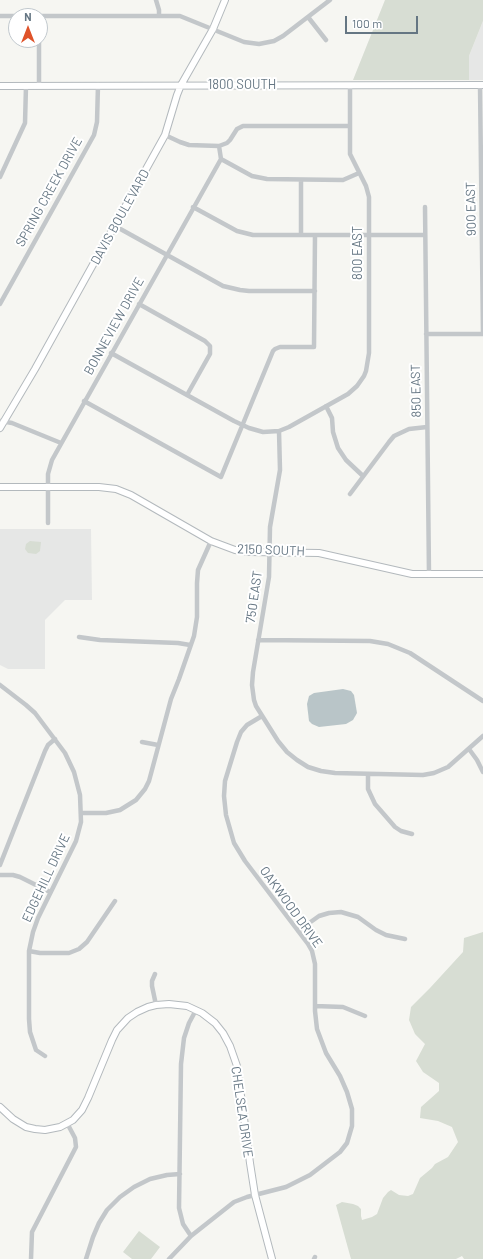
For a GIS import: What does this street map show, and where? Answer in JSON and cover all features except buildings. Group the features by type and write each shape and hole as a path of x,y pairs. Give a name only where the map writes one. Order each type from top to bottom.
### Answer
{"street":[{"path":"156,0 159,16"},
{"name":"DAVIS BOULEVARD","path":"0,428 2,421 115,226 165,135 181,85 213,29 225,0"},
{"path":"48,16 183,17 244,42 264,44 279,39 330,0"},
{"path":"308,16 326,40"},
{"path":"39,48 39,86"},
{"name":"800 EAST","path":"279,431 289,427 353,390 364,376 368,365 370,348 370,235 368,193 350,154 350,85"},
{"name":"1800 SOUTH","path":"0,86 482,85"},
{"name":"900 EAST","path":"482,85 483,334"},
{"path":"0,177 25,123 26,86"},
{"name":"SPRING CREEK DRIVE","path":"0,304 94,135 97,122 98,86"},
{"path":"165,135 189,145 219,146 227,143 237,129 243,126 350,126"},
{"path":"219,146 220,159 245,173 260,178 275,180 343,180 359,173"},
{"name":"BONNEVIEW DRIVE","path":"48,523 49,467 84,401 220,159"},
{"path":"301,180 301,235"},
{"path":"194,207 230,227 245,233 261,235 425,235"},
{"name":"850 EAST","path":"425,207 429,575"},
{"path":"115,226 216,283 232,289 249,291 315,291"},
{"path":"84,401 221,477 271,355 275,349 280,347 314,347 315,235"},
{"path":"139,304 205,341 210,346 210,354 187,395"},
{"path":"426,334 483,334"},
{"path":"111,353 242,425 263,432 279,431"},
{"path":"326,406 332,418 333,432 338,448 346,460 363,476"},
{"path":"2,421 12,423 61,443"},
{"path":"350,494 394,436 409,429 427,427"},
{"name":"750 EAST","path":"279,431 280,470 270,527 269,577 252,678 254,700 262,716 287,752 303,764 328,773 423,775 434,773 448,767 469,749"},
{"name":"2150 SOUTH","path":"0,487 99,487 116,489 124,492 211,541 235,550 250,552 319,553 406,574 483,574"},
{"path":"81,813 111,813 125,808 136,800 145,789 149,781 171,699 195,629 197,617 198,570 211,541"},
{"path":"79,637 100,640 178,643 190,645"},
{"path":"258,640 370,641 388,644 410,654 483,701"},
{"name":"EDGEHILL DRIVE","path":"0,685 31,709 55,739 69,759 80,795 81,822 76,841 41,910 35,925 29,951 28,977 30,1032 36,1050 45,1056"},
{"name":"OAKWOOD DRIVE","path":"169,1259 191,1236 234,1202 243,1198 286,1187 310,1175 340,1152 347,1143 351,1132 352,1115 349,1097 343,1082 328,1059 316,1023 316,971 314,958 308,944 245,861 234,843 226,815 224,796 226,781 236,742 241,732 247,725 262,716"},
{"path":"483,736 469,749 483,772"},
{"path":"0,865 45,751 48,745 55,739"},
{"path":"142,742 158,745"},
{"path":"368,774 368,789 375,804 395,827 401,831 412,834"},
{"path":"0,875 13,875 20,877 50,892"},
{"path":"29,951 40,953 70,953 79,949 87,942 115,901"},
{"path":"298,931 319,916 341,912 358,917 376,930 386,935 405,939"},
{"path":"155,974 152,986 156,1005"},
{"name":"CHELSEA DRIVE","path":"0,1107 17,1122 30,1128 49,1130 60,1127 76,1117 84,1107 112,1040 117,1030 124,1022 143,1009 156,1005 175,1004 187,1006 196,1010 206,1016 219,1028 235,1060 239,1078 255,1195 272,1259"},
{"path":"315,1006 343,1007 365,1016"},
{"path":"191,1236 184,1227 180,1212 182,1052 186,1030 196,1010"},
{"path":"31,1259 32,1232 76,1148 75,1138 67,1123"},
{"path":"86,1259 92,1237 99,1223 107,1210 120,1197 134,1187 150,1179 180,1174"}],"shaded area":[{"path":"385,0 483,0 483,21 469,56 469,80 353,80"},
{"path":"483,21 483,80 469,80 469,56"},
{"path":"0,529 91,529 92,600 65,600 45,620 45,669 8,669 0,665"},
{"path":"30,541 41,542 40,551 36,554 28,553 25,549 26,544"},
{"path":"343,689 351,691 354,695 357,713 353,720 346,724 319,727 312,724 309,721 307,704 309,696 314,693"},
{"path":"483,932 483,1259 464,1259 462,1256 456,1259 351,1259 336,1205 342,1202 353,1204 361,1209 362,1220 372,1217 377,1214 383,1198 391,1190 399,1195 408,1196 413,1194 420,1178 435,1164 448,1157 458,1142 452,1127 438,1121 420,1118 421,1107 439,1091 439,1083 423,1072 416,1061 425,1044 415,1034 409,1020 411,1007 463,952 464,938"},
{"path":"139,1231 160,1247 151,1259 132,1259 123,1252"}]}
